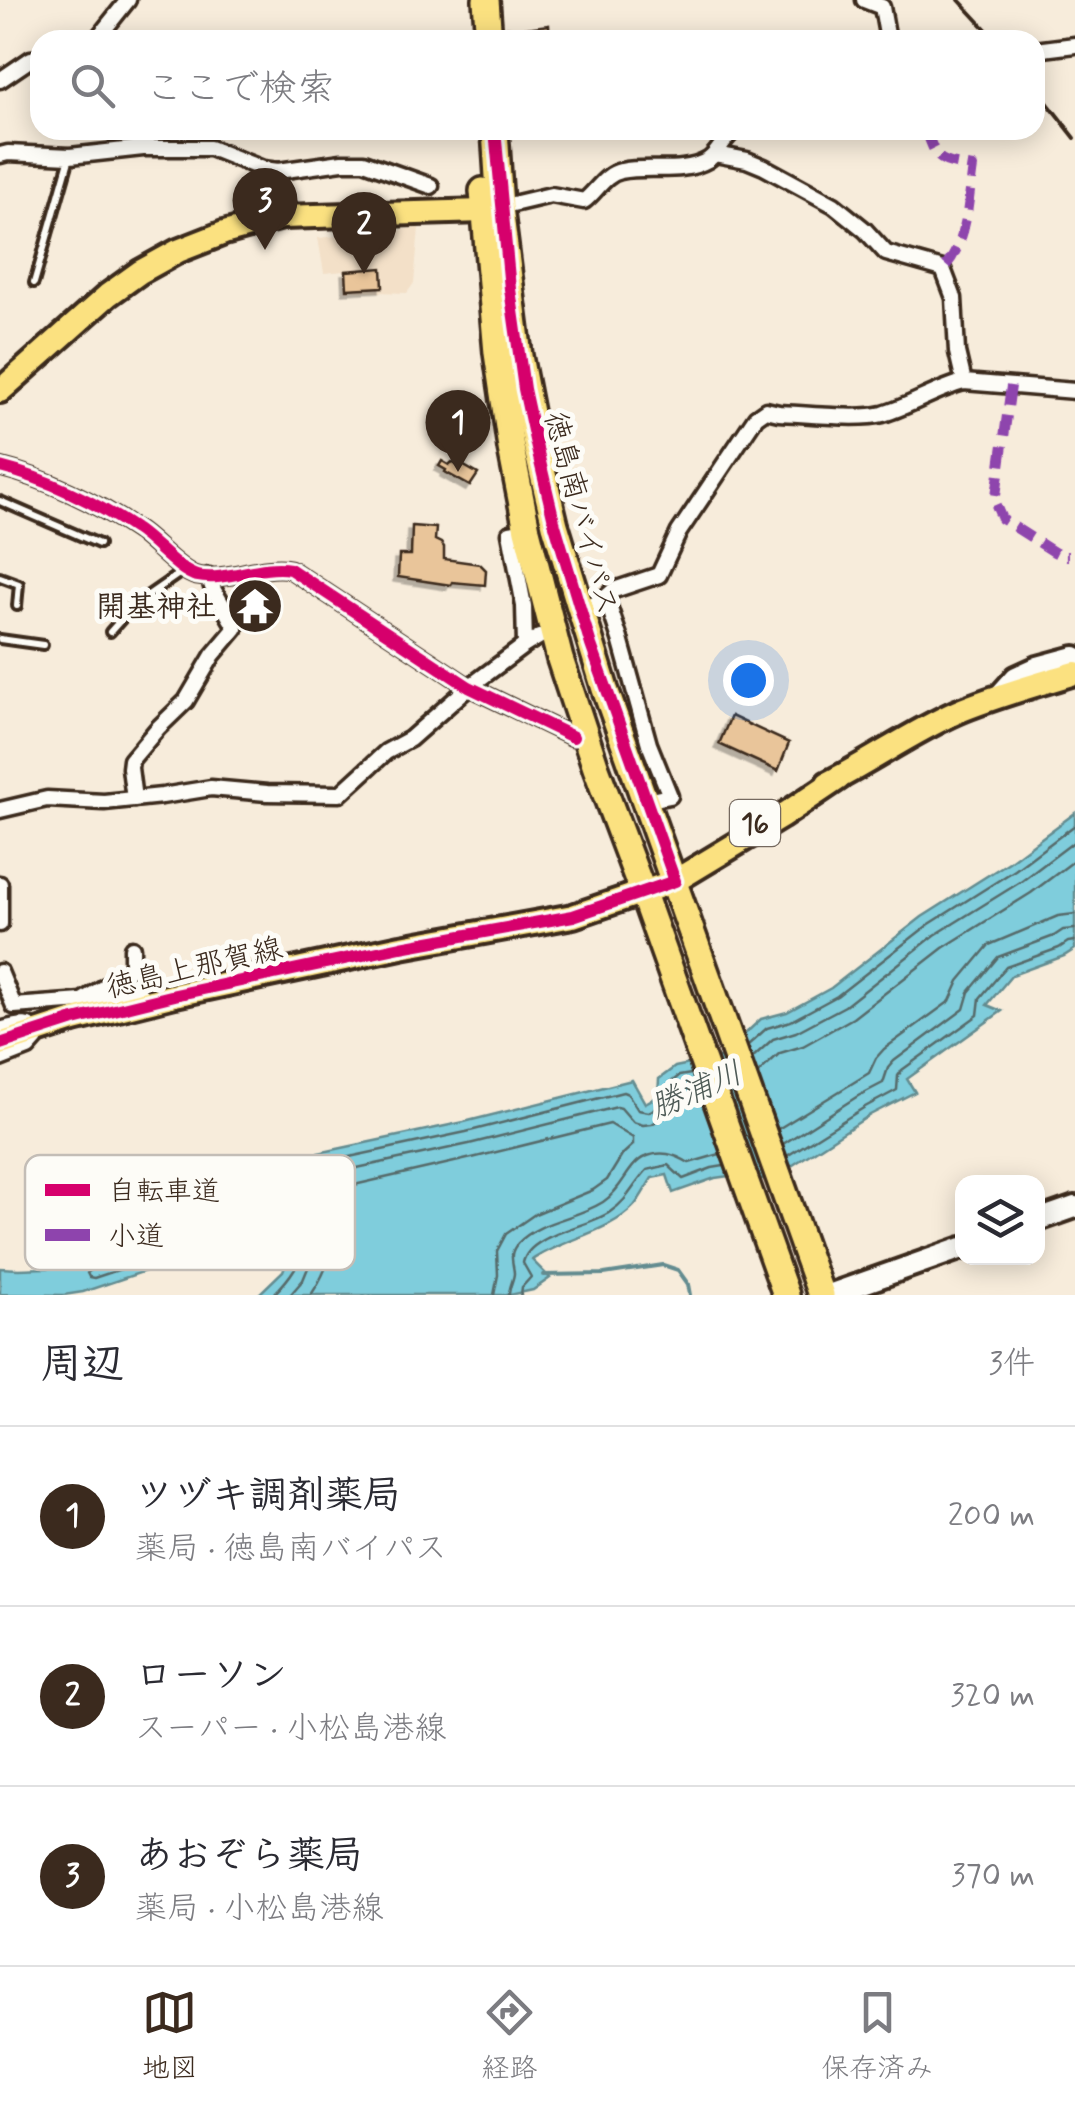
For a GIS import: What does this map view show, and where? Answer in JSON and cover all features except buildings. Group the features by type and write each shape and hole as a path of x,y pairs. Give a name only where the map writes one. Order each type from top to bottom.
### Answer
{"highway":[{"path":"470,0 472,30"},
{"path":"486,0 488,30"},
{"name":"徳島南バイパス","path":"480,140 513,387 591,645 645,801 657,887 786,1295"},
{"name":"徳島南バイパス","path":"492,209 494,140"},
{"name":"徳島南バイパス","path":"513,387 511,448 528,530 573,700 657,887 823,1292"},
{"path":"591,645 611,764 657,887"}],"main road":[{"path":"0,391 108,295 140,272 178,251 224,233 282,216 492,209"},
{"path":"999,696 1016,677 1075,657"},
{"name":"徳島上那賀線","path":"0,1044 146,1002 401,947 572,916 657,887 956,712 1075,674"},
{"path":"1045,1218 1075,1207"},
{"path":"823,1292 955,1250"}],"street":[{"path":"104,30 128,0"},
{"path":"864,0 882,7 886,30"},
{"path":"1045,49 1075,45"},
{"path":"0,80 30,60"},
{"path":"492,209 551,195 584,201 608,176 620,171 706,162 724,140"},
{"path":"0,155 70,156 143,148 210,148 278,171 364,162 431,186"},
{"path":"715,154 764,167 834,205 886,253 944,270 954,298 957,352 964,382"},
{"path":"278,171 282,216"},
{"path":"645,801 670,796 649,744 620,640 599,601 614,590 659,575 679,532 756,418 766,410 882,414 964,382 1075,391"},
{"path":"0,467 23,473 108,512 153,541 196,576 290,568 469,687 573,737"},
{"path":"525,645 524,606 510,532 528,530"},
{"path":"134,799 131,760 186,701 213,655 234,629 210,576"},
{"path":"0,810 47,799 104,802 211,788 340,794 386,752 410,739 469,687 539,637"},
{"path":"0,884 0,924"},
{"path":"0,1059 28,1048 52,1015 125,974 132,966 132,948"},
{"path":"0,972 14,1006 82,1001 136,990 146,1002"},
{"path":"0,1030 20,1024 44,1029"}],"lane":[{"path":"34,283 70,156"},
{"path":"0,502 100,544"},
{"path":"110,632 134,605 184,570"},
{"path":"0,577 19,584 17,606"},
{"path":"0,638 43,646"}],"shaded area":[{"path":"419,228 414,283 407,293 346,291 344,271 324,273 318,238"}],"water":[{"name":"勝浦川","path":"1075,813 1075,949 1012,975 987,1005 1002,1011 907,1079 915,1092 870,1115 770,1180 736,1175 673,1193 667,1175 652,1178 637,1203 624,1215 532,1260 550,1278 533,1290 510,1295 258,1295 283,1270 355,1270 355,1155 309,1155 632,1080 645,1103 658,1096 659,1079 675,1067 719,1058 761,1019 787,1012 831,988 922,917 1009,862"},
{"path":"0,1268 148,1270 83,1292 0,1294"}],"waterway":[{"path":"543,1275 604,1274 663,1265 678,1270 690,1295"}],"railway":[{"path":"959,0 987,30"},
{"path":"1045,100 1075,138"}],"marked path":[{"path":"930,140 941,159 973,167 962,234 943,269"},
{"path":"1011,386 995,503 1002,519 1054,552 1068,556"}],"cycle path":[{"path":"0,1044 74,1020 175,995 401,947 573,916 675,881 591,645 555,525 524,389 496,140"},
{"path":"0,467 70,492 104,510 197,576 290,569 469,687 573,737"}],"place":[{"name":"あおぞら薬局","path":"265,250"},
{"name":"ローソン","path":"364,274"},
{"name":"ツヅキ調剤薬局","path":"458,472"},
{"name":"開基神社","path":"255,606"}]}
